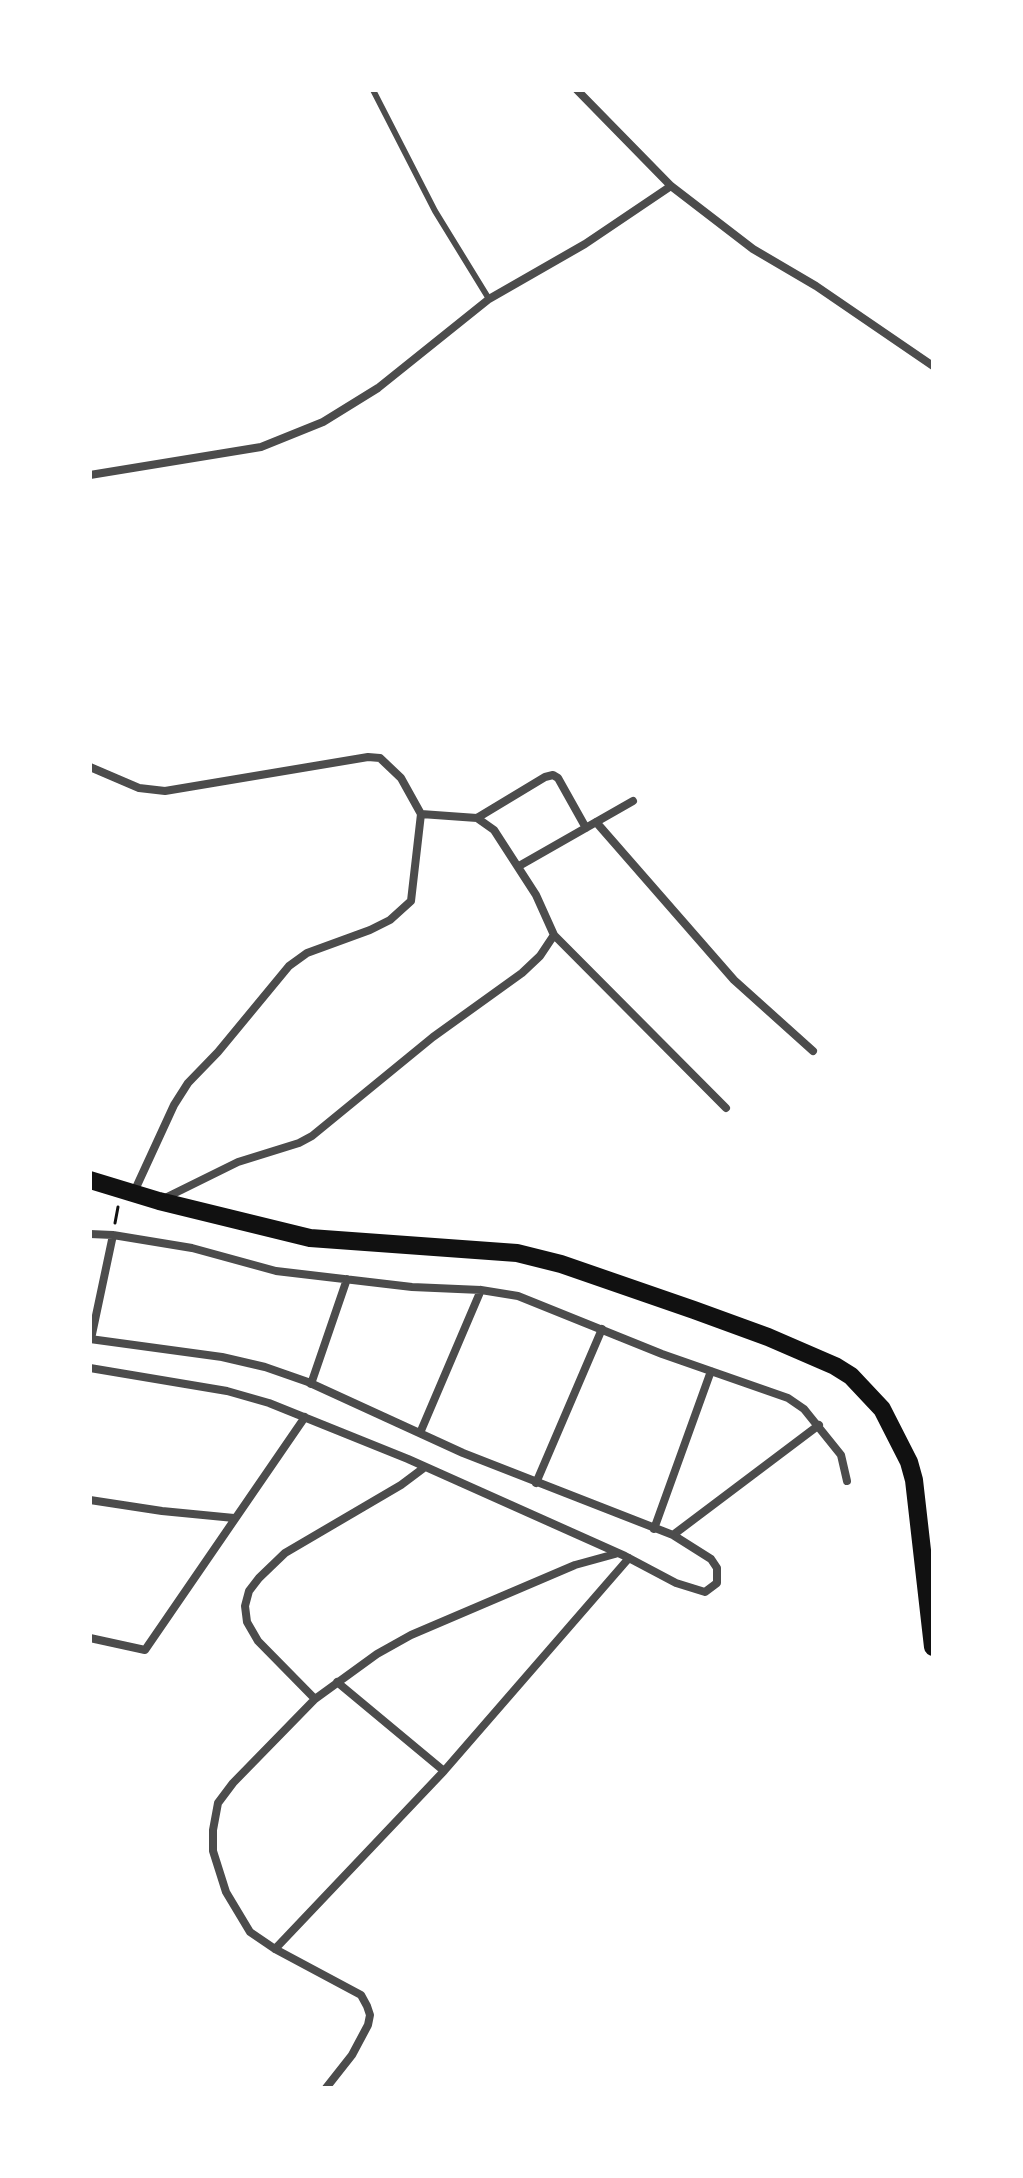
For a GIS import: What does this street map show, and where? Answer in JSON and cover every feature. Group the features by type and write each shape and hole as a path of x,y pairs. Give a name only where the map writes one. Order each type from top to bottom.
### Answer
{"main road":[{"path":"90,1180 159,1201 310,1238 517,1253 561,1264 768,1337 835,1366 865,1390 882,1409 909,1462 914,1480 933,1647"}],"street":[{"path":"577,90 671,186 753,249 816,286 933,366"},
{"path":"90,475 261,447 323,422 378,388 489,299 585,244 671,186"},
{"path":"90,767 139,788 165,791 368,757 380,758 401,778 421,814 411,901 390,920 307,953 289,966 218,1052 188,1083 127,1191"},
{"path":"477,818 553,775 558,778 586,828"},
{"path":"519,866 633,801"},
{"path":"421,814 477,818 494,830 536,895 554,935 726,1108"},
{"path":"596,822 734,980 813,1051"},
{"path":"159,1201 238,1162 312,1136 433,1037 522,973 540,956 554,935"},
{"path":"90,1234 192,1248 276,1271 518,1296 788,1398 819,1425 841,1455 847,1481"},
{"path":"90,1368 227,1391 305,1417 629,1558 676,1583 705,1592 717,1583 719,1575 711,1559 673,1535 536,1483 311,1384 265,1367 222,1357 90,1339 113,1235"},
{"path":"311,1384 347,1279"},
{"path":"420,1433 481,1290"},
{"path":"536,1483 602,1329"},
{"path":"654,1529 711,1371"},
{"path":"90,1638 145,1650 305,1417"},
{"path":"673,1535 819,1425"},
{"path":"315,1699 258,1641 247,1622 245,1606 249,1591 285,1553 401,1485 425,1467"},
{"path":"90,1500 234,1518"},
{"path":"326,2088 352,2055 368,2025 370,2015 367,2006 361,1995 275,1949 250,1932 232,1903 213,1851 218,1803 233,1783 315,1699 377,1654 411,1635 575,1565 616,1553"},
{"path":"275,1949 444,1771 629,1558"},
{"path":"337,1682 444,1771"}],"lane":[{"path":"373,90 435,211 489,299"}],"path":[{"path":"113,1235 127,1191"}]}
